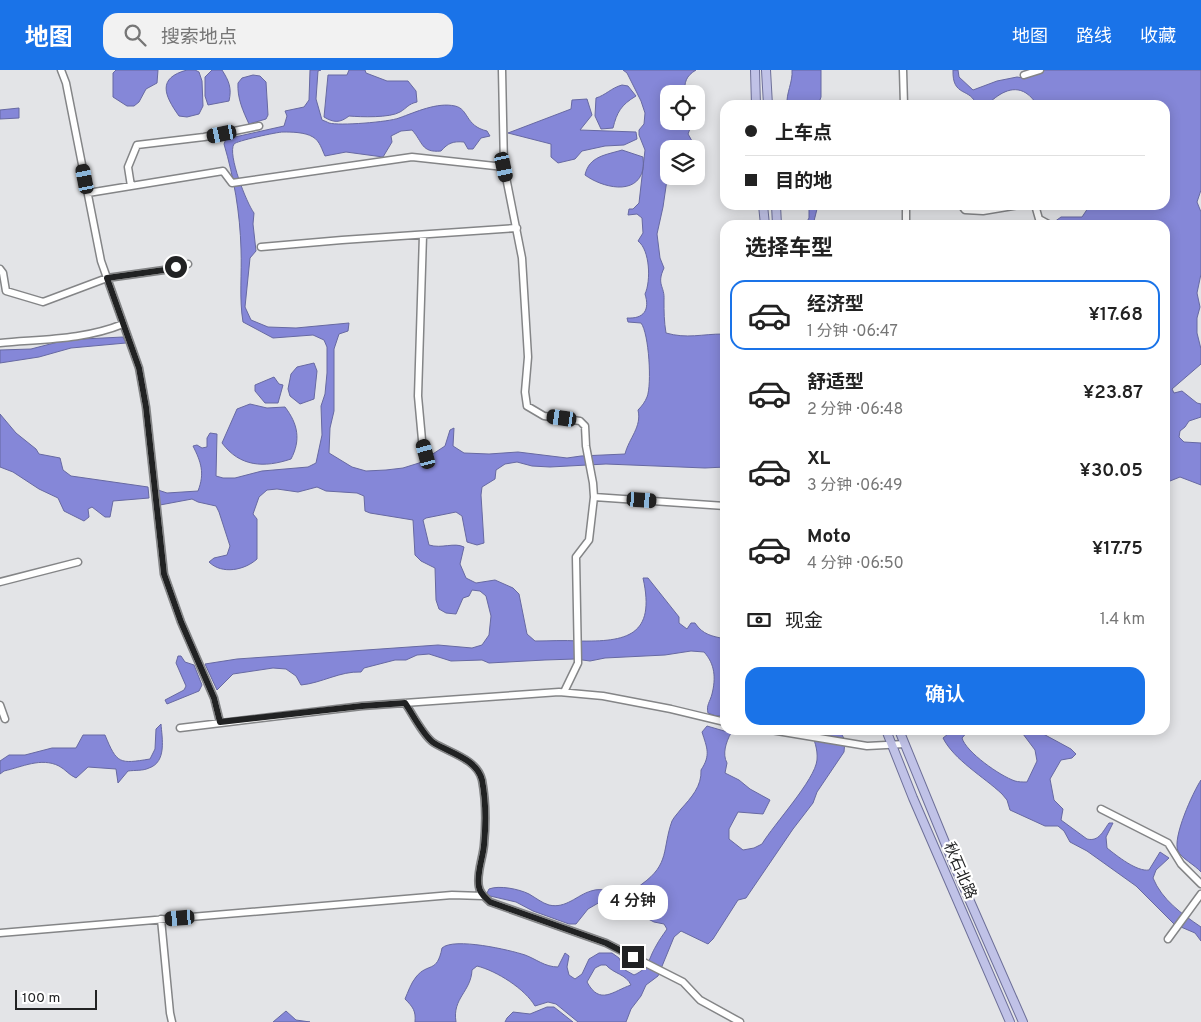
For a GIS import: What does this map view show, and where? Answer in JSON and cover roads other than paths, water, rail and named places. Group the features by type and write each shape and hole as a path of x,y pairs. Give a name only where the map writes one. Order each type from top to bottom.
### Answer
{"main road":[{"path":"755,70 756,100"},
{"path":"766,70 768,100"},
{"name":"秋石北路","path":"888,735 916,807 1010,1022"},
{"name":"秋石北路","path":"901,735 955,867 1023,1022"}],"street":[{"path":"61,70 66,83 101,261 139,368 146,407 164,574 181,622 214,698 220,722"},
{"path":"502,70 504,167 522,258 528,357 525,392 527,406 544,416 580,421 585,426 586,446 594,483 589,540 576,557 578,663 564,692"},
{"path":"903,70 904,100"},
{"path":"1024,75 1040,70"},
{"path":"131,186 128,167 137,145 204,137 258,126"},
{"path":"88,193 223,171 232,183 412,157 504,167"},
{"path":"965,210 989,210"},
{"path":"261,247 517,228"},
{"path":"423,234 418,396 422,440 426,454"},
{"path":"0,269 6,291 43,302 107,278 164,270 188,264"},
{"path":"0,342 84,336 123,324"},
{"path":"594,497 720,506"},
{"path":"0,582 78,562"},
{"path":"180,728 362,706 564,692 603,696 720,721"},
{"path":"405,703 426,736 433,742 471,763 481,777 485,799 484,846 479,888 483,896 490,902 606,943 683,982 700,1000 740,1022"},
{"path":"0,705 4,720"},
{"path":"801,735 866,746 905,744"},
{"path":"1101,809 1168,843 1181,864 1201,884"},
{"path":"1168,939 1201,894"},
{"path":"0,933 452,895 483,896"},
{"path":"160,919 172,1022"}],"water":[{"path":"116,70 158,70 157,83 146,89 139,102 134,106 127,106 113,97 113,73"},
{"path":"187,70 199,72 202,81 203,106 199,114 187,117 179,116 170,101 166,88 171,78 177,73"},
{"path":"212,70 222,70 230,88 229,101 208,105 205,96 205,77"},
{"path":"310,70 321,70 318,71 316,99 322,120 329,123 353,124 385,121 427,108 448,105 463,110 471,122 480,129 487,131 490,136 481,138 473,149 468,149 464,142 457,142 448,144 441,151 434,151 423,146 412,130 401,131 391,136 392,142 383,157 346,152 325,156 319,143 310,135 294,132 273,133 234,144 233,158 235,168 254,213 253,224 256,251 250,258 245,307 251,320 268,327 296,328 349,323 348,331 339,334 334,349 334,411 330,428 329,453 352,467 366,471 403,468 419,463 445,446 450,430 454,428 453,446 464,453 518,452 567,458 625,454 637,427 638,410 649,391 648,348 644,329 641,323 628,322 627,318 638,317 646,309 645,294 649,274 645,251 638,241 643,233 642,218 637,214 628,215 629,209 633,209 639,203 645,150 639,130 644,124 645,113 627,73 623,70 696,70 686,80 685,85 660,85 660,130 690,130 688,134 691,140 660,140 660,185 666,185 657,234 660,258 664,268 661,282 664,295 666,333 688,336 720,334 720,467 606,464 550,467 532,466 517,462 505,464 496,470 495,479 482,487 484,543 477,545 467,542 462,516 456,512 423,520 429,545 456,545 464,547 460,564 466,578 476,583 495,580 513,588 519,594 527,634 535,641 611,640 634,632 641,624 645,612 646,597 643,578 648,578 679,617 679,623 687,629 691,623 695,623 705,633 720,638 720,716 708,713 714,682 714,672 710,661 704,652 691,651 665,655 605,658 590,661 575,659 489,663 482,660 451,661 429,654 417,655 406,660 395,660 364,668 361,672 346,673 301,685 296,676 286,669 273,668 233,674 217,690 205,664 237,659 438,645 472,648 482,645 489,635 491,616 486,596 480,591 472,590 469,596 463,598 456,614 446,613 439,609 436,600 435,568 421,561 415,555 413,520 365,511 364,496 357,493 326,491 317,487 298,492 277,489 267,490 259,497 253,514 257,519 257,559 246,566 227,570 220,569 209,562 214,558 227,555 230,546 216,506 192,499 160,505 158,490 167,493 198,491 202,473 193,446 207,447 207,438 210,433 217,434 216,476 223,478 235,478 262,471 308,467 316,463 322,435 321,406 325,394 327,347 324,340 313,335 273,338 243,322 238,209 234,183 224,144 226,139 284,126 287,116 285,111 304,107 309,100"},
{"path":"349,70 365,70 366,73 387,81 408,81 416,91 417,102 400,112 390,115 349,116 337,121 328,119 324,117 328,75 347,75"},
{"path":"792,70 821,70 820,100 788,100"},
{"path":"953,70 958,70 959,77 973,90 997,81 1017,77 1024,78 1045,70 1201,70 1201,190 1197,202 1201,212 1201,274 1197,293 1200,307 1197,318 1197,333 1201,349 1201,364 1172,389 1174,393 1182,391 1201,404 1201,417 1189,421 1180,431 1179,437 1184,442 1201,443 1201,485 1180,477 1170,481 1170,220 1057,220 1061,217 1082,217 1087,210 1170,210 1170,100 1034,100 1026,93 1010,90 1000,94 993,100 974,100 959,89 953,79"},
{"path":"253,75 260,76 266,82 268,115 266,119 249,124 239,99 238,83 242,78"},
{"path":"622,85 628,86 636,96 620,109 613,128 601,129 595,116 596,98"},
{"path":"587,99 592,115 580,130 636,132 637,139 624,145 605,146 582,151 575,159 558,163 551,157 551,144 508,133 571,109 572,100"},
{"path":"19,108 19,118 0,119 0,110"},
{"path":"622,150 643,157 643,169 639,178 634,183 618,187 609,186 585,175 594,160"},
{"path":"809,210 817,210 814,220 808,220"},
{"path":"123,337 126,343 71,348 39,357 0,363 0,350 31,349 58,342"},
{"path":"314,363 317,371 314,399 300,404 290,396 288,389 291,374 297,367"},
{"path":"274,377 279,384 283,385 278,403 265,403 255,391 255,385"},
{"path":"250,404 267,408 285,407 293,420 297,432 296,445 291,459 271,464 253,463 237,457 222,443 237,409"},
{"path":"0,414 16,433 36,449 39,454 60,458 63,470 71,476 148,487 149,498 113,501 110,517 105,517 92,507 88,509 89,517 84,521 64,511 58,498 39,489 13,472 0,467"},
{"path":"178,656 181,656 185,662 194,665 202,685 199,691 167,704 165,700 184,690 186,686 176,663"},
{"path":"161,724 162,749 159,761 147,769 128,771 118,783 116,769 88,767 76,778 59,766 45,762 25,765 0,774 0,761 9,755 25,755 52,748 76,748 83,735 105,735 116,757 120,760 150,759 155,749 156,729"},
{"path":"707,726 720,730 720,735 730,735 725,748 727,763 725,773 770,800 763,814 738,812 729,829 729,839 743,850 762,844 802,790 815,769 817,756 812,735 842,735 845,740 844,752 817,792 813,803 746,898 738,900 708,944 681,931 674,937 658,976 646,985 641,996 631,1009 626,1022 578,1022 556,1004 548,1002 535,1006 518,987 493,972 477,966 472,970 469,984 459,1001 455,1014 456,1022 415,1022 413,1009 405,999 408,991 420,973 435,965 442,948 448,945 470,944 507,950 525,955 553,967 558,967 565,953 569,956 567,967 569,975 575,979 582,974 589,959 599,953 612,953 619,958 625,970 634,975 643,969 667,929 664,924 654,922 627,908 600,902 588,909 576,924 569,924 533,911 516,902 490,896 487,893 489,889 493,888 515,889 529,894 541,902 555,906 595,890 624,891 637,888 651,877 661,863 672,821 692,796 700,781 701,770 707,756 707,747 702,732","holes":["601,965 606,965 626,978 631,985 613,993 602,995 592,989 587,982 595,968"]},
{"path":"947,735 965,735 962,738 970,750 993,769 1018,782 1027,782 1037,761 1035,750 1024,735 1045,735 1071,749 1076,754 1072,758 1061,760 1050,779 1054,800 1063,809 1061,820 1091,840 1098,837 1109,823 1113,823 1106,837 1107,848 1127,863 1139,869 1149,870 1160,852 1169,858 1156,870 1153,878 1167,900 1201,927 1201,941 1195,933 1174,924 1136,886 1087,851 1070,842 1064,831 1058,826 1045,826 1010,810 1007,800 1002,794 954,754 943,738"},
{"path":"1201,780 1201,872 1180,854 1177,845 1184,815"},
{"path":"547,1007 554,1007 573,1022 505,1022 513,1012 530,1014"},
{"path":"286,1011 296,1020 310,1022 273,1022"}]}
